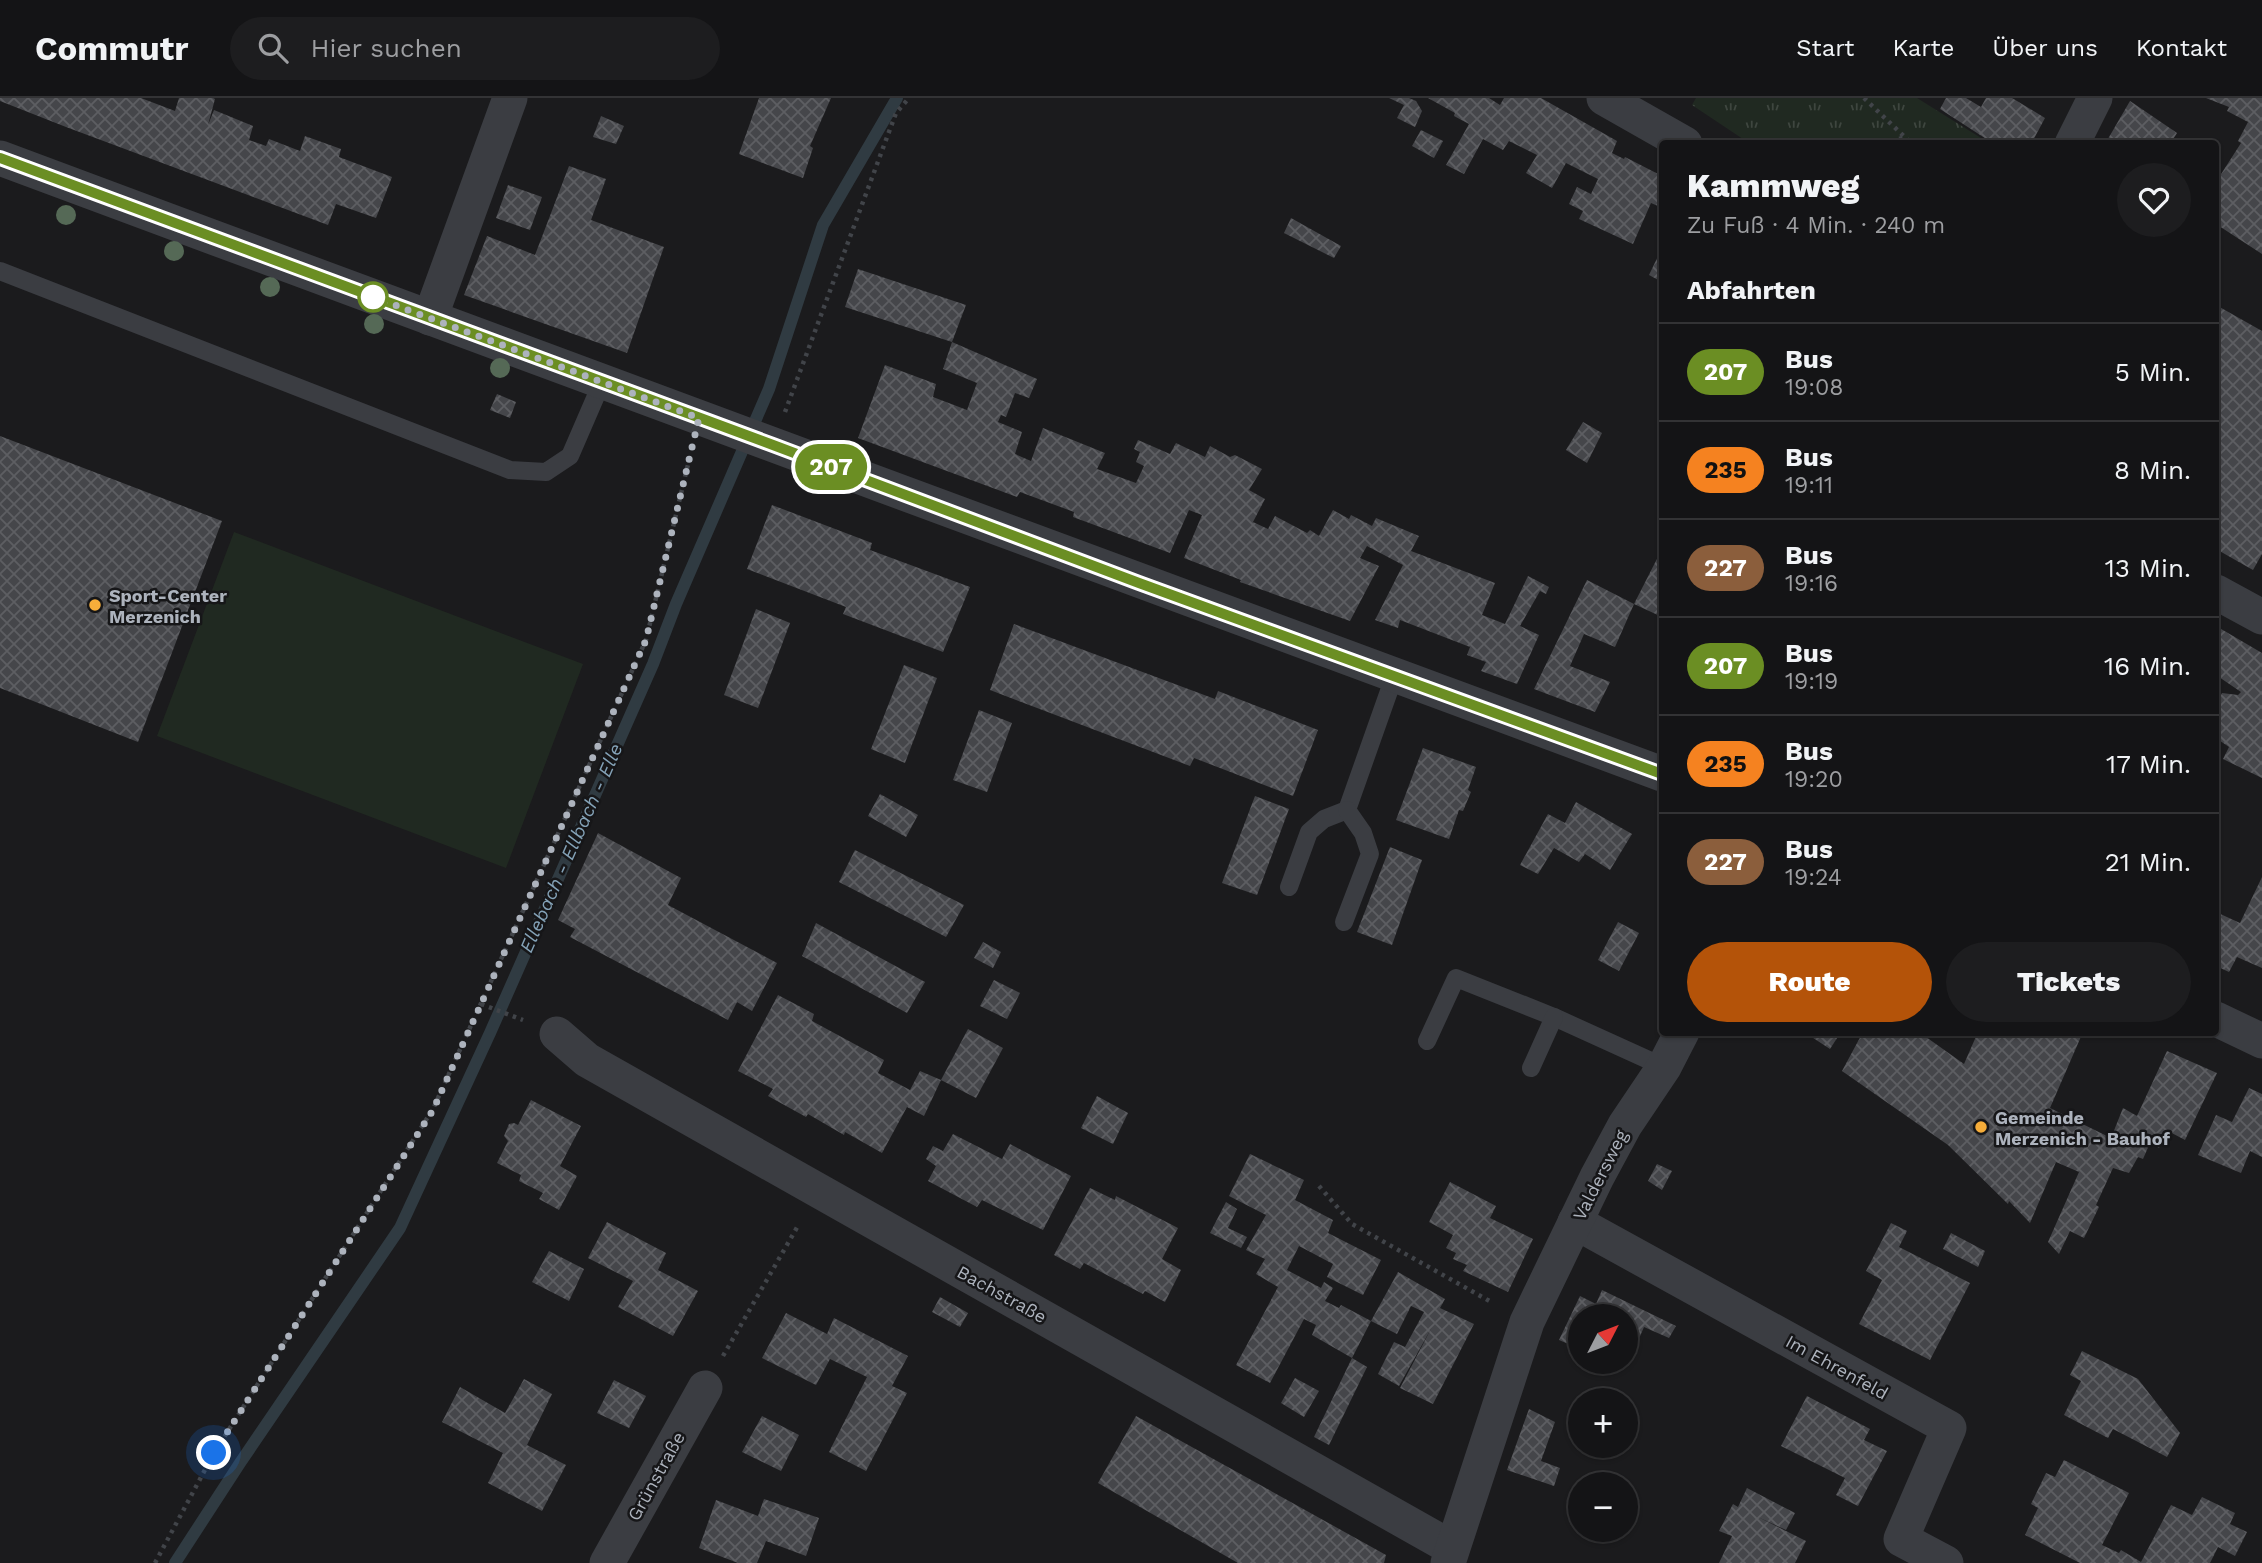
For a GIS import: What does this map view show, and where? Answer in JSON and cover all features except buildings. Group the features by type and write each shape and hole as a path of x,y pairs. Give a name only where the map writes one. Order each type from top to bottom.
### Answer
{"street":[{"path":"430,318 510,98"},
{"path":"1604,98 1678,140"},
{"path":"2074,140 2095,98"},
{"path":"0,158 1139,583 1659,773"},
{"path":"2219,594 2262,617"},
{"path":"2219,1020 2262,1041"},
{"name":"Bachstraße","path":"557,1034 587,1060 819,1190 1450,1555"},
{"name":"Valdersweg","path":"1450,1555 1527,1322 1625,1125 1664,1067 1680,1036"},
{"name":"Im Ehrenfeld","path":"1575,1222 1949,1428 1901,1539 1946,1563"},
{"name":"Grünstraße","path":"607,1563 705,1388"}],"lane":[{"path":"0,271 510,470 547,472 570,456 602,382"},
{"path":"1289,887 1309,832 1324,819 1347,810 1394,677"},
{"path":"1344,922 1370,854 1363,833 1347,810"},
{"path":"1427,1041 1456,978 1554,1017 1664,1067"},
{"path":"1531,1068 1554,1017"}],"path":[{"path":"773,445 896,113 909,98"},
{"path":"1864,98 1908,140"},
{"path":"1896,140 1905,137"},
{"path":"155,1563 214,1453 433,1110 646,640 699,418"},
{"path":"1319,1186 1352,1224 1527,1322"},
{"path":"705,1388 819,1190"}],"green space":[{"path":"1696,98 1917,98 1984,140 1744,140 1692,105"},
{"path":"234,532 583,664 506,868 157,736"}],"waterway":[{"name":"Ellebach - Ellbach - Elle","path":"175,1563 400,1228 490,1033 653,664 676,604 769,389 823,225 897,98"}],"bus line":[{"name":"207","path":"0,158 1139,583 1659,773"}],"place":[{"name":"Sport-Center Merzenich","path":"95,605"},
{"name":"Gemeinde Merzenich - Bauhof","path":"1981,1127"}],"route":[{"path":"214,1453 433,1110 646,640 699,418 373,297"}]}
